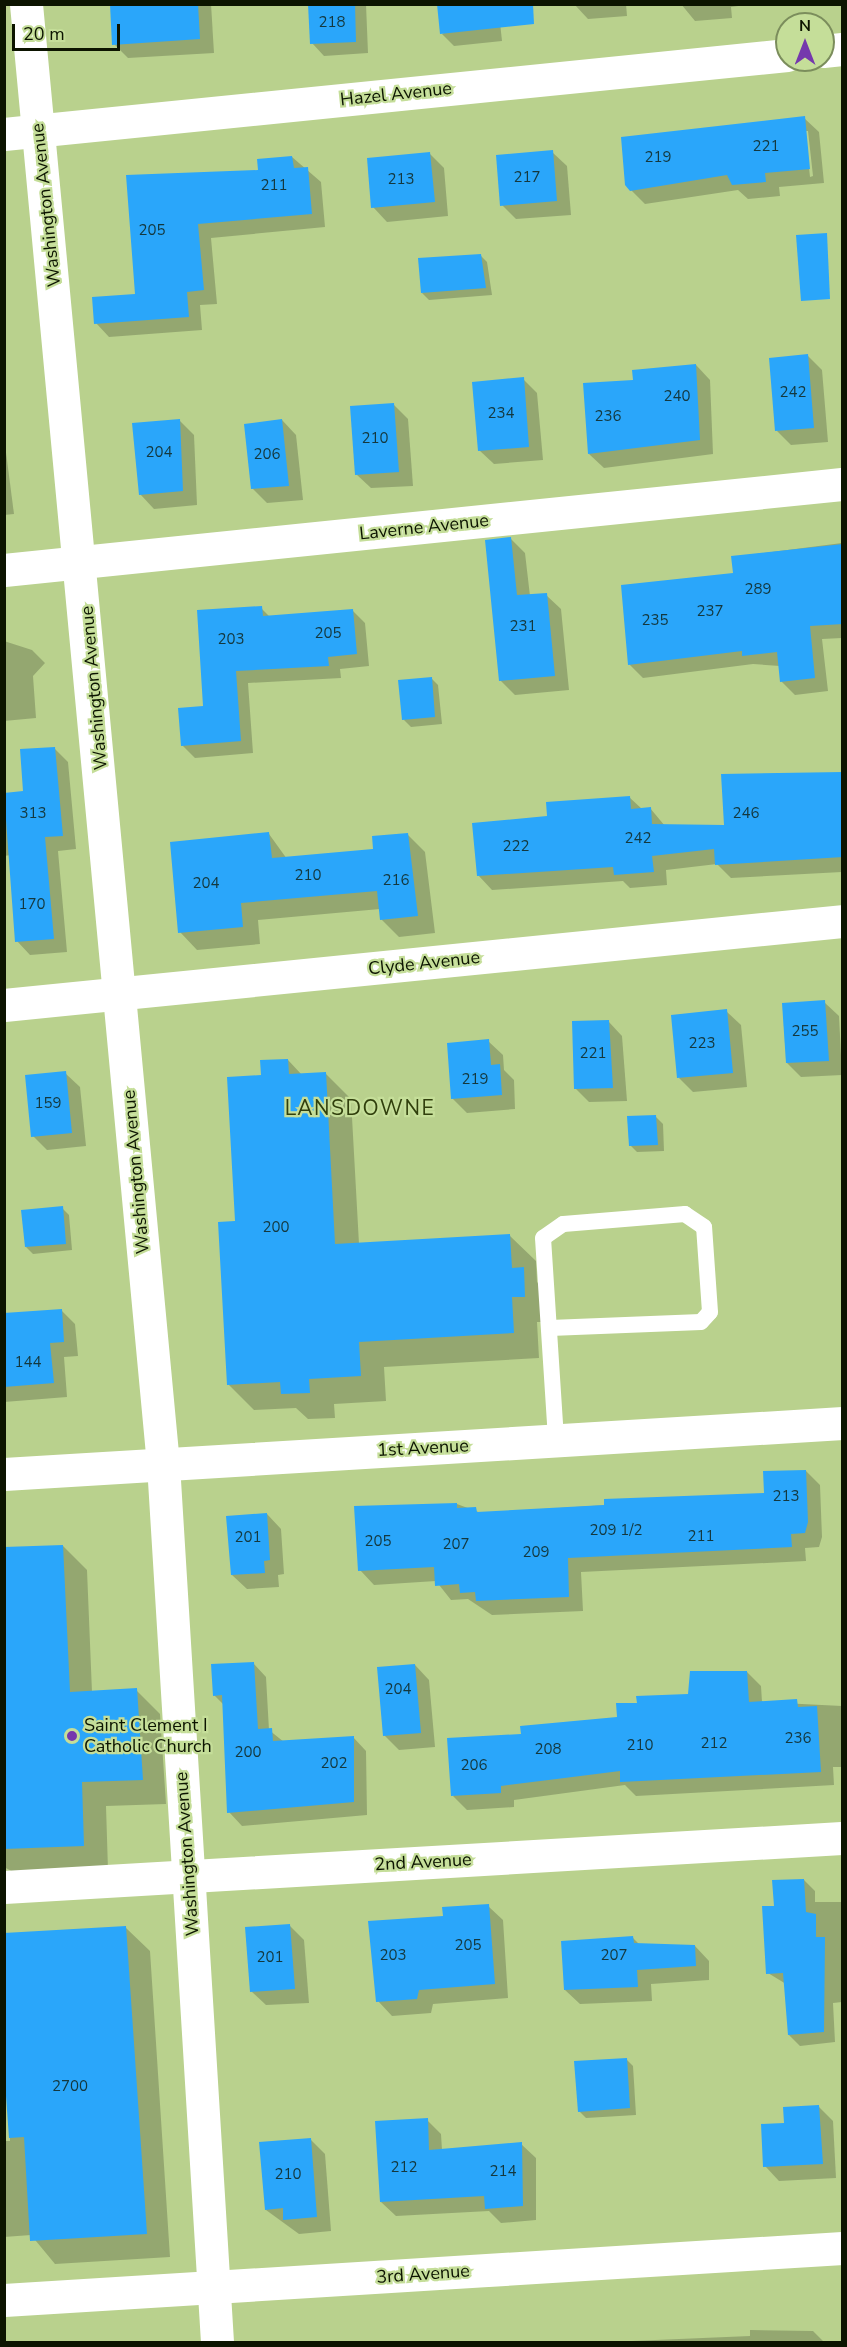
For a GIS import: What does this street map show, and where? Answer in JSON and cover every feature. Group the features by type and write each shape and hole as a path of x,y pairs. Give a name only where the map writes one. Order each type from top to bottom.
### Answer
{"street":[{"name":"Washington Avenue","path":"26,4 83,562 163,1464 217,2343"},
{"name":"Hazel Avenue","path":"4,134 775,56"},
{"name":"Laverne Avenue","path":"4,570 843,484"},
{"name":"Clyde Avenue","path":"4,1005 843,921"},
{"name":"1st Avenue","path":"4,1474 843,1423"},
{"name":"2nd Avenue","path":"4,1887 843,1838"},
{"name":"3rd Avenue","path":"4,2300 843,2248"}],"lane":[{"path":"550,1328 700,1322 710,1312 704,1227 685,1214 563,1224 543,1238 556,1440"}],"building":[{"path":"110,4 198,4 200,39 112,45"},
{"path":"308,4 355,4 356,42 310,44"},
{"path":"437,4 533,4 534,24 440,34"},
{"path":"805,116 810,169 765,173 766,182 732,185 727,175 630,191 625,185 621,137"},
{"path":"553,150 557,201 500,206 496,155"},
{"path":"430,152 435,202 371,208 367,158"},
{"path":"292,156 294,168 308,167 312,214 198,224 204,290 187,292 189,317 94,324 92,297 135,294 126,175 258,170 257,159"},
{"path":"827,233 830,299 801,301 796,235"},
{"path":"481,254 486,288 421,293 418,258"},
{"path":"808,354 814,428 775,431 769,358"},
{"path":"696,364 700,440 588,454 583,383 633,380 632,370"},
{"path":"524,377 529,447 478,451 472,382"},
{"path":"394,403 399,472 355,475 350,406"},
{"path":"180,419 183,491 139,495 132,423"},
{"path":"282,419 289,486 251,489 244,424"},
{"path":"511,537 517,595 547,593 555,676 499,681 485,540"},
{"path":"843,544 843,624 810,626 815,678 780,682 777,652 742,656 742,651 628,665 621,585 733,573 731,556"},
{"path":"262,606 263,616 353,609 357,654 328,657 329,666 236,671 241,741 181,746 178,708 203,706 197,610"},
{"path":"432,677 435,717 402,720 398,680"},
{"path":"55,747 63,836 45,837 54,939 15,942 4,793 23,791 20,749"},
{"path":"843,772 843,857 715,865 714,849 652,856 654,872 614,875 613,867 477,876 472,823 547,816 546,802 630,796 631,809 651,807 652,824 724,825 721,774"},
{"path":"269,832 272,858 373,849 372,836 408,833 418,916 380,920 377,891 241,903 243,927 178,933 170,842"},
{"path":"825,1000 829,1061 786,1063 782,1003"},
{"path":"727,1009 733,1073 677,1078 671,1015"},
{"path":"609,1020 613,1088 574,1089 572,1021"},
{"path":"489,1039 491,1065 500,1064 502,1095 451,1099 447,1043"},
{"path":"288,1059 289,1074 326,1072 335,1244 510,1234 512,1268 524,1267 525,1297 512,1297 514,1333 359,1342 361,1376 309,1379 310,1393 281,1394 280,1382 227,1385 218,1222 235,1221 227,1077 261,1075 260,1060"},
{"path":"66,1071 72,1133 31,1137 25,1075"},
{"path":"656,1115 658,1145 629,1146 627,1116"},
{"path":"63,1206 66,1244 25,1247 21,1210"},
{"path":"62,1309 64,1342 50,1343 54,1383 4,1387 4,1313"},
{"path":"806,1470 808,1522 805,1533 791,1534 792,1547 568,1558 569,1597 476,1601 475,1592 460,1593 459,1584 435,1586 434,1567 358,1571 354,1506 457,1503 457,1508 476,1507 477,1512 604,1505 604,1499 764,1493 763,1471"},
{"path":"267,1513 270,1560 264,1561 265,1573 231,1575 226,1516"},
{"name":"Saint Clement I Catholic Church","path":"63,1545 70,1692 137,1688 143,1780 82,1782 84,1846 4,1849 4,1547"},
{"path":"254,1662 258,1729 272,1728 273,1741 354,1736 354,1802 227,1813 222,1695 213,1696 211,1664"},
{"path":"415,1664 421,1733 383,1736 377,1667"},
{"path":"690,1671 747,1671 749,1702 797,1699 798,1707 817,1706 821,1772 620,1782 620,1771 501,1786 501,1793 451,1796 447,1738 521,1734 520,1726 617,1717 616,1703 637,1703 636,1696 688,1694"},
{"path":"804,1879 806,1912 816,1914 816,1937 825,1937 824,2032 788,2035 783,1973 766,1974 762,1906 774,1906 772,1880"},
{"path":"489,1904 495,1984 419,1990 417,1999 376,2002 368,1921 443,1916 442,1907"},
{"path":"290,1924 295,1989 250,1992 245,1927"},
{"path":"126,1926 147,2234 30,2241 24,2137 9,2138 6,2096 4,1933"},
{"path":"633,1936 634,1943 695,1945 696,1966 637,1970 638,1987 564,1990 561,1941"},
{"path":"627,2058 630,2108 578,2112 574,2061"},
{"path":"819,2105 823,2164 763,2167 761,2124 784,2123 783,2107"},
{"path":"428,2118 429,2150 522,2142 523,2206 485,2209 484,2196 380,2202 375,2121"},
{"path":"311,2138 317,2217 283,2220 283,2208 265,2210 259,2142"}],"place":[{"name":"Saint Clement I Catholic Church","path":"72,1736"}],"district":[{"name":"LANSDOWNE","path":"360,1108"}]}
